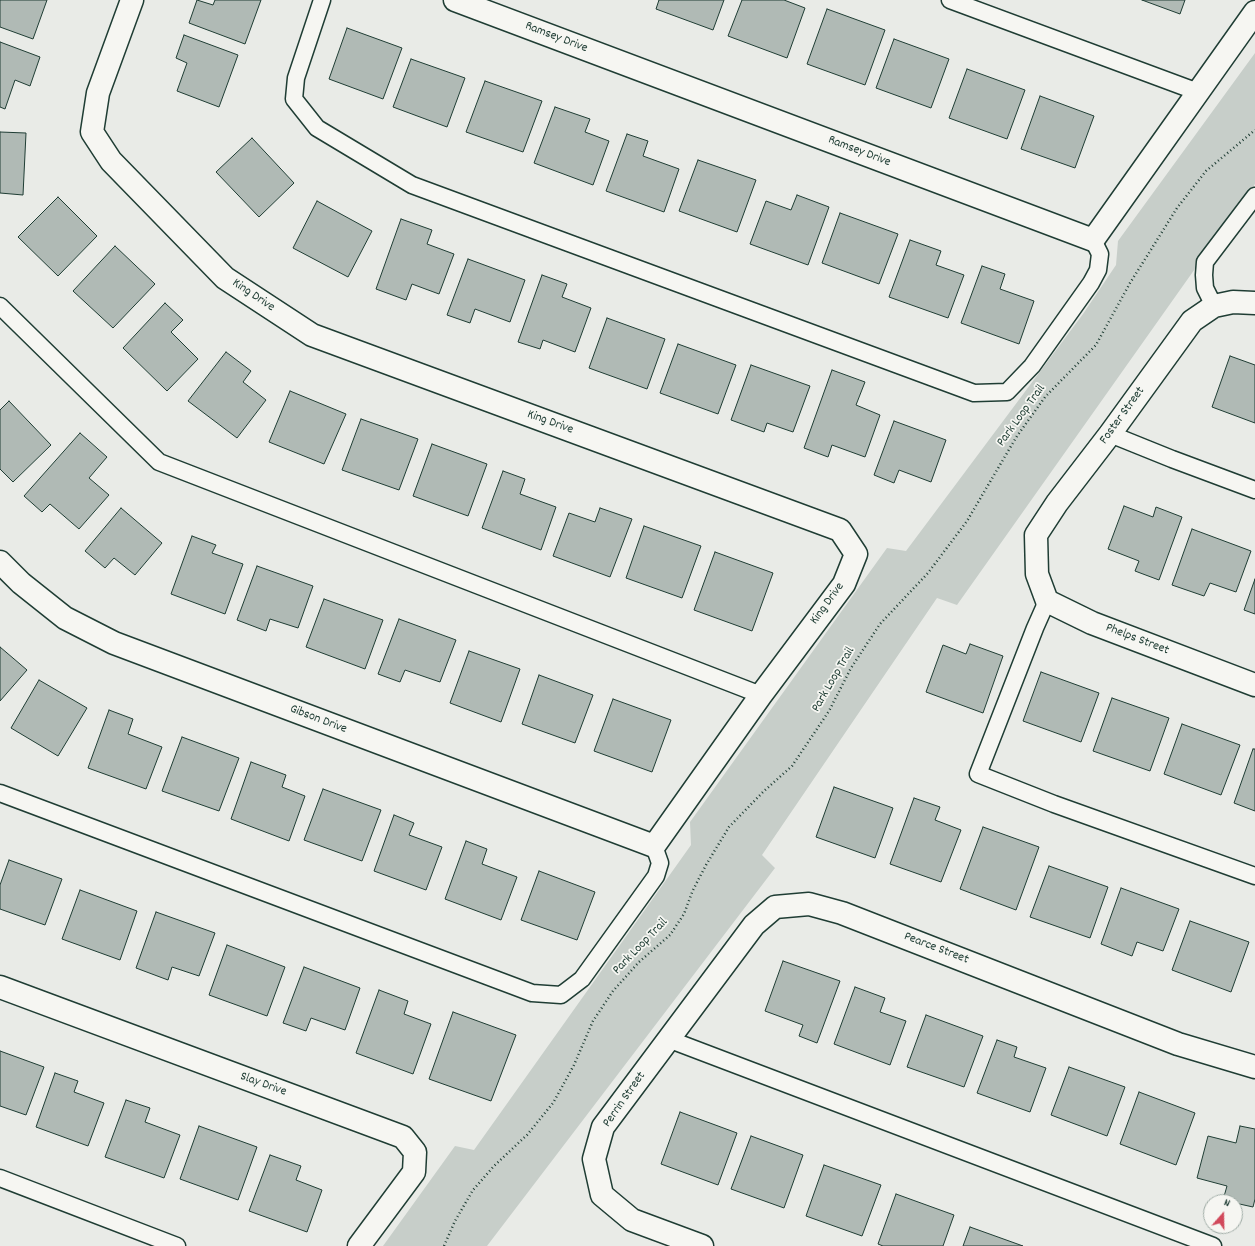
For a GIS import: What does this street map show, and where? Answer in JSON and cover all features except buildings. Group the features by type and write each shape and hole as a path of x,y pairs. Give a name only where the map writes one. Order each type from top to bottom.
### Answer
{"street":[{"name":"King Drive","path":"132,0 98,93 92,132 111,161 225,278 312,335 840,530 856,554 844,584 761,695 654,846"},
{"name":"Ramsey Drive","path":"455,0 1093,240"},
{"path":"1093,240 1255,12"},
{"name":"Foster Street","path":"1047,601 1037,574 1036,535 1057,502 1110,434 1192,321 1214,306 1233,302 1255,303"},
{"name":"Gibson Drive","path":"0,562 21,584 65,618 114,644 654,846"},
{"name":"Phelps Street","path":"1047,601 1092,623 1255,685"},
{"name":"Pearce Street","path":"668,1039 754,925 775,907 809,904 842,913 1178,1044 1255,1067"},
{"name":"Slay Drive","path":"0,987 403,1137 415,1152 414,1172 359,1246"},
{"name":"Perrin Street","path":"668,1039 603,1127 594,1159 602,1195 632,1220 702,1246"}],"lane":[{"path":"322,0 296,78 294,99 318,128 412,185 974,393 1007,392 1032,366 1091,283 1098,270 1100,254 1093,240"},
{"path":"950,0 1198,92"},
{"path":"1214,306 1205,288 1205,262 1255,196"},
{"path":"0,306 159,462 761,695"},
{"path":"1110,434 1255,490"},
{"path":"1047,601 1034,628 978,774 1054,804 1255,876"},
{"path":"0,793 532,993 560,995 582,979 656,876 660,863 654,846"},
{"path":"668,1039 1213,1246"},
{"path":"0,1178 177,1246"}],"path":[{"name":"Park Loop Trail","path":"444,1246 455,1221 473,1190 494,1166 527,1135 553,1103 574,1065 593,1021 613,991 640,962 670,935 684,914 693,890 729,827 763,792 792,766 829,711 851,668 880,624 928,573 968,521 1017,436 1045,398 1096,345 1130,283 1177,208 1206,171 1255,130"}],"shaded area":[{"path":"1255,53 1255,184 957,605 937,598 762,855 775,868 487,1246 383,1246 455,1146 474,1150 691,845 690,822 887,548 906,551 1083,314 1116,265 1118,241"}]}
